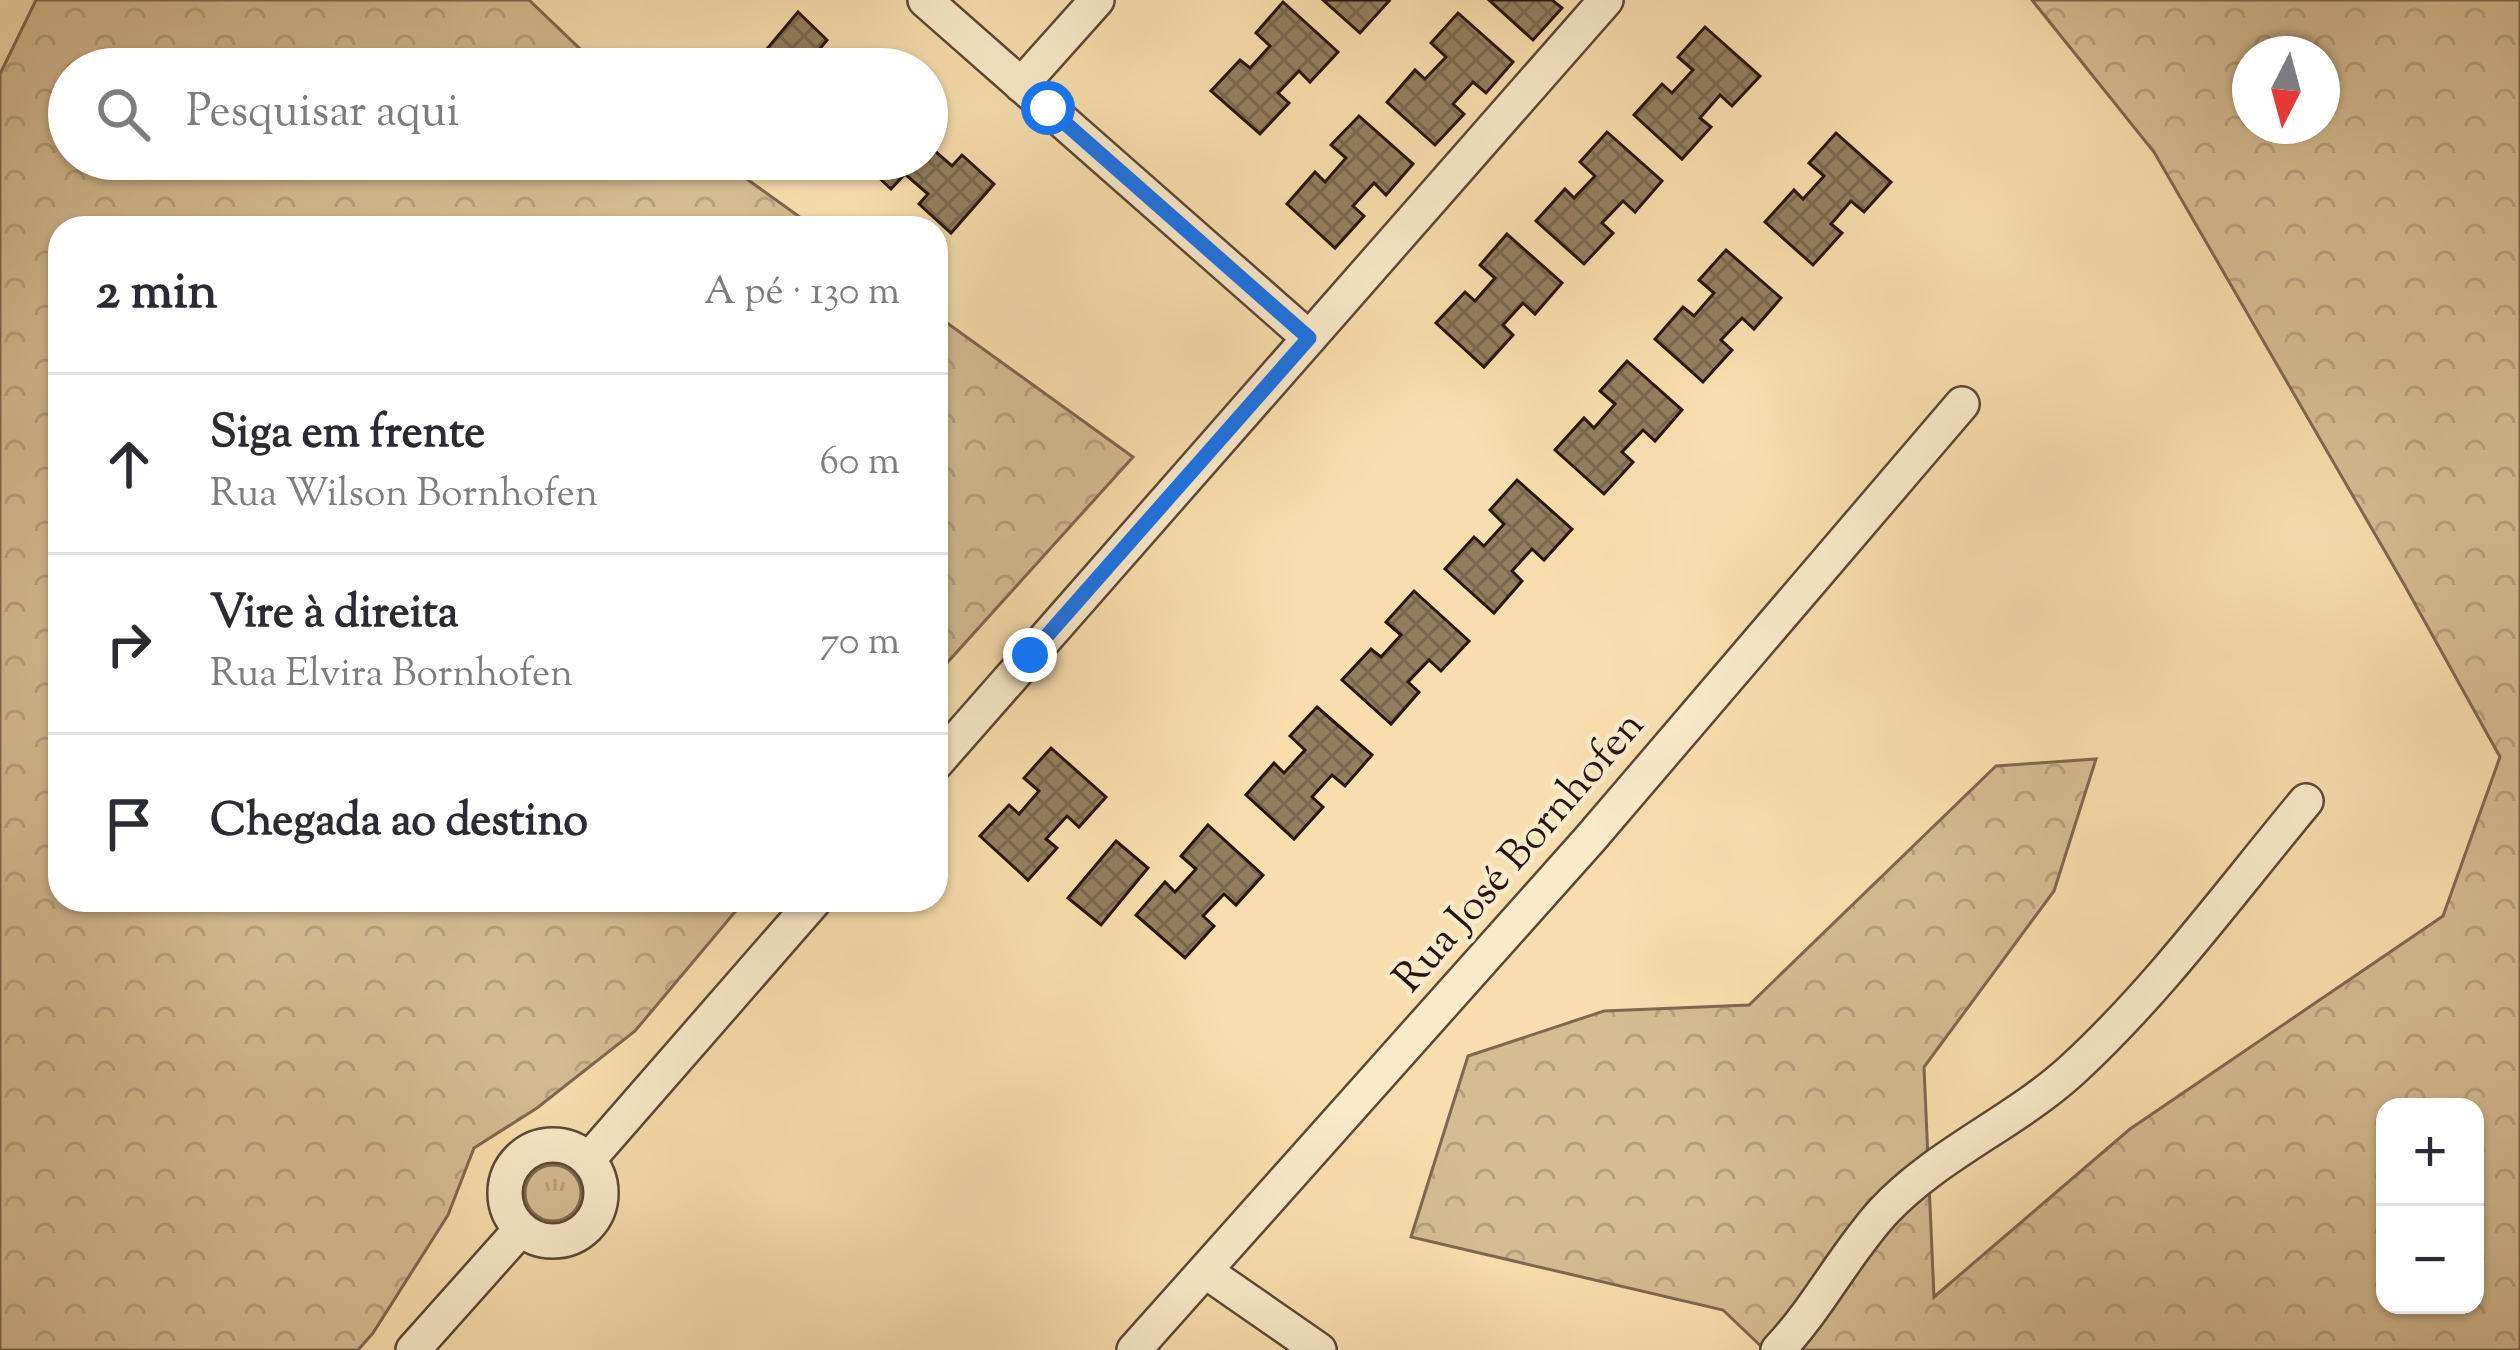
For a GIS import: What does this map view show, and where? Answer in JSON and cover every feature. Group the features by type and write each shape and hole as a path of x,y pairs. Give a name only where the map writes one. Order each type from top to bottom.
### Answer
{"street":[{"path":"925,0 1309,338"},
{"path":"1022,85 1097,0"},
{"path":"948,749 1606,0"},
{"name":"Rua José Bornhofen","path":"1134,1350 1590,839 1962,404"},
{"path":"1778,1350 1802,1325 1882,1213 1930,1170 2000,1127 2072,1070 2163,974 2306,801"},
{"path":"589,1159 805,912"},
{"path":"553,1144 572,1148 589,1159 599,1174 602,1192 599,1211 589,1226 574,1237 555,1241 537,1239 520,1229 504,1195 507,1175 518,1159 534,1148 553,1144"},
{"path":"413,1350 520,1229"},
{"path":"1205,1271 1318,1350"}],"green space":[{"path":"36,0 529,0 579,48 48,48 48,180 748,180 798,216 48,216 48,912 735,912 635,1031 537,1108 474,1148 448,1215 358,1350 0,1350 0,74"},
{"path":"2032,0 2520,0 2520,1350 1765,1350 1723,1310 1411,1237 1468,1056 1604,1011 1749,1005 1996,766 2096,759 2054,891 1924,1067 1934,1297 2130,1129 2443,916 2500,757 2154,152"},
{"path":"948,324 1133,457 948,662"},
{"path":"553,1165 573,1173 581,1193 573,1213 553,1221 533,1213 525,1193 533,1173"}],"building":[{"path":"1323,0 1387,0 1389,1 1360,33"},
{"path":"1489,0 1552,0 1562,8 1533,40"},
{"path":"1283,2 1338,52 1310,82 1299,71 1278,93 1289,103 1260,134 1211,91 1240,60 1250,68 1270,46 1256,33"},
{"path":"798,12 827,40 820,48 768,48"},
{"path":"1458,13 1513,62 1486,93 1473,82 1453,104 1464,114 1435,145 1387,102 1415,70 1425,79 1446,57 1431,43"},
{"path":"1705,27 1760,76 1732,106 1720,95 1700,118 1711,127 1682,159 1634,115 1662,84 1672,93 1693,70 1678,57"},
{"path":"1359,116 1413,164 1386,195 1374,183 1353,206 1364,216 1335,248 1287,204 1315,172 1325,182 1346,158 1331,145"},
{"path":"1607,132 1662,181 1635,212 1623,201 1602,223 1613,233 1584,264 1536,221 1565,189 1574,198 1595,176 1580,162"},
{"path":"1836,133 1891,182 1864,212 1851,201 1831,224 1842,233 1813,265 1765,222 1794,190 1803,199 1824,176 1809,163"},
{"path":"962,155 994,184 951,233 948,216 932,216 919,204 928,194 912,180 948,180 948,163 952,166"},
{"path":"1507,234 1562,283 1535,314 1523,303 1503,325 1513,335 1484,367 1436,323 1465,292 1475,301 1495,278 1480,265"},
{"path":"1726,250 1781,298 1754,329 1742,318 1721,340 1732,350 1703,382 1655,339 1683,307 1694,316 1714,293 1699,280"},
{"path":"1627,361 1682,410 1655,441 1643,430 1622,452 1633,462 1604,494 1555,450 1584,418 1594,428 1615,404 1600,391"},
{"path":"1517,480 1572,529 1544,560 1532,549 1512,571 1522,581 1494,613 1445,569 1474,537 1484,546 1504,524 1490,510"},
{"path":"1414,591 1469,641 1441,671 1429,660 1408,682 1419,692 1391,724 1342,680 1371,649 1381,657 1401,635 1386,622"},
{"path":"1317,707 1372,755 1345,786 1332,775 1312,797 1323,807 1294,839 1246,795 1274,763 1284,773 1305,750 1290,736"},
{"path":"1051,748 1106,797 1079,827 1067,816 1046,839 1057,848 1028,880 980,836 1009,805 1019,814 1039,791 1024,778"},
{"path":"1208,825 1263,875 1236,905 1224,894 1203,916 1214,926 1185,958 1136,915 1165,882 1175,892 1196,869 1181,856"},
{"path":"1116,841 1148,868 1101,925 1068,898"}],"route":[{"path":"1030,655 1309,338 1048,108"}]}
